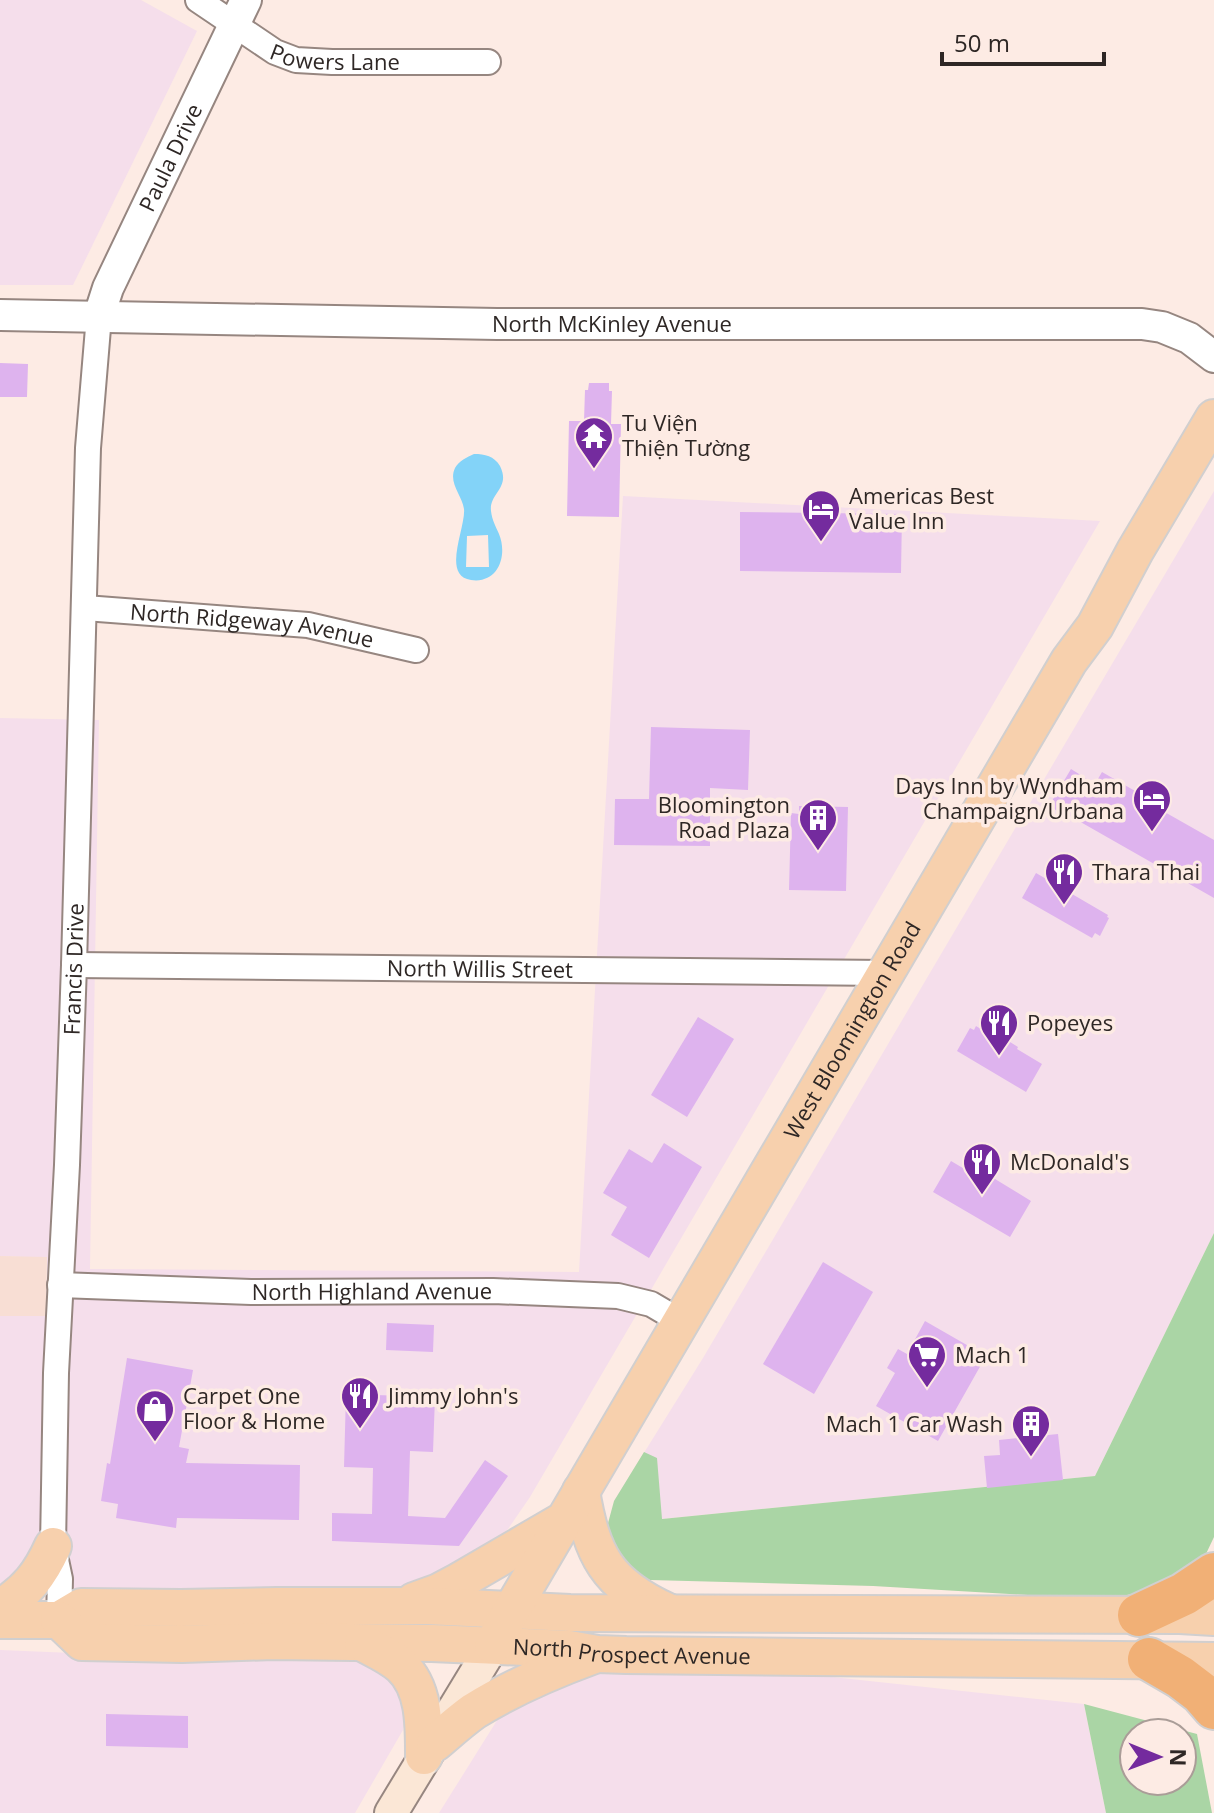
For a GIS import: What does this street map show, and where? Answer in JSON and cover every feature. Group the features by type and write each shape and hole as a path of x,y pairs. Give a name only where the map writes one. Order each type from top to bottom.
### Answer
{"highway":[{"path":"1139,1615 1214,1574"},
{"path":"1149,1659 1180,1677 1214,1708"}],"main road":[{"name":"West Bloomington Road","path":"493,1645 680,1321 1069,661 1095,626 1135,551 1214,418"},
{"path":"397,1606 448,1588 572,1506 592,1537 606,1568 643,1601 673,1614"},
{"path":"0,1608 35,1579 53,1546"},
{"name":"North Prospect Avenue","path":"0,1620 59,1620 81,1607 397,1606 673,1614 1214,1617"},
{"name":"North Prospect Avenue","path":"59,1620 82,1642 182,1644 273,1641 493,1645 569,1649 597,1654 1214,1661"},
{"path":"363,1643 399,1664 414,1682 429,1750"},
{"path":"391,1813 493,1645"},
{"path":"429,1750 459,1723 486,1705 597,1654"}],"street":[{"name":"Powers Lane","path":"198,0 240,13 275,52 296,60 488,62"},
{"name":"Paula Drive","path":"99,316 108,288 240,13"},
{"name":"North McKinley Avenue","path":"0,315 497,324 1142,324 1162,327 1189,338 1214,357"},
{"name":"Francis Drive","path":"59,1620 60,1579 53,1546 56,1373 74,965 88,448 99,316"},
{"name":"North Ridgeway Avenue","path":"85,608 308,625 416,650"},
{"name":"North Willis Street","path":"74,965 886,973"},
{"name":"North Highland Avenue","path":"60,1285 251,1292 493,1291 618,1296 651,1304 680,1321"}],"shaded area":[{"path":"0,0 141,0 197,31 73,285 0,285"},
{"path":"1214,491 1214,1233 1095,1476 661,1519 614,1501 703,1358"},
{"path":"623,496 1100,521 530,1497 508,1529 480,1556 413,1586 364,1590 0,1590 0,1316 46,1316 47,1258 0,1256 0,718 99,720 90,1269 579,1272"},
{"path":"0,1256 47,1257 46,1316 0,1316"},
{"path":"0,1650 355,1659 387,1669 408,1711 403,1730 355,1813 0,1813"},
{"path":"594,1674 823,1676 1084,1704 1106,1813 439,1813 501,1714"}],"green space":[{"path":"1214,1233 1214,1537 1205,1556 1171,1586 1117,1597 650,1580 621,1568 604,1538 614,1501 644,1452 657,1458 662,1519 1095,1476"},
{"path":"1084,1704 1133,1717 1118,1717 1118,1797 1198,1797 1198,1739 1212,1813 1106,1813"}],"water":[{"path":"474,454 492,458 503,474 491,505 501,542 501,559 494,573 480,580 462,577 456,561 464,509 453,473 459,463","holes":["488,535 489,567 466,567 467,536"]}],"building":[{"path":"0,363 28,364 27,397 0,397"},
{"name":"Tu Viện Thiện Tường","path":"589,383 609,383 609,391 612,391 611,424 621,424 619,517 567,516 569,421 584,421 585,390 588,390"},
{"name":"Americas Best Value Inn","path":"740,512 902,514 901,573 740,571"},
{"path":"651,727 750,730 748,790 710,788 710,846 614,845 615,799 649,799"},
{"name":"Days Inn by Wyndham Champaign/Urbana","path":"1071,769 1095,784 1102,772 1214,840 1214,898 1049,806"},
{"name":"Bloomington Road Plaza","path":"799,806 848,807 846,891 789,890 791,813 799,814"},
{"name":"Thara Thai","path":"1036,873 1108,915 1100,936 1095,933 1092,938 1022,898"},
{"path":"698,1017 734,1039 687,1117 651,1095"},
{"name":"Popeyes","path":"976,1026 992,1036 994,1032 1042,1064 1026,1092 957,1051 970,1028 974,1030"},
{"path":"664,1143 702,1167 649,1258 611,1235 627,1207 603,1193 629,1149 652,1163"},
{"name":"McDonald's","path":"951,1161 973,1174 977,1168 1031,1201 1010,1237 933,1192"},
{"path":"823,1262 873,1292 814,1394 763,1364"},
{"name":"Mach 1","path":"925,1321 986,1356 938,1441 876,1406 895,1373 887,1368 898,1349 907,1354"},
{"path":"387,1323 434,1325 433,1352 386,1350"},
{"name":"Carpet One Floor & Home","path":"127,1358 193,1370 179,1447 189,1449 186,1463 300,1465 299,1520 177,1518 176,1528 116,1518 118,1504 101,1501"},
{"path":"346,1394 435,1397 433,1452 410,1451 408,1516 445,1518 485,1460 508,1476 459,1546 332,1541 332,1513 372,1514 373,1468 344,1467"},
{"name":"Mach 1 Car Wash","path":"1058,1434 1063,1480 987,1488 984,1456 1000,1455 999,1440"},
{"path":"106,1714 188,1716 188,1748 106,1746"}],"place":[{"name":"Tu Viện Thiện Tường","path":"594,470"},
{"name":"Americas Best Value Inn","path":"821,543"},
{"name":"Days Inn by Wyndham Champaign/Urbana","path":"1152,833"},
{"name":"Bloomington Road Plaza","path":"818,852"},
{"name":"Thara Thai","path":"1064,906"},
{"name":"Popeyes","path":"999,1057"},
{"name":"McDonald's","path":"982,1196"},
{"name":"Mach 1","path":"927,1389"},
{"name":"Jimmy John's","path":"360,1430"},
{"name":"Carpet One Floor & Home","path":"155,1443"},
{"name":"Mach 1 Car Wash","path":"1031,1458"}]}
